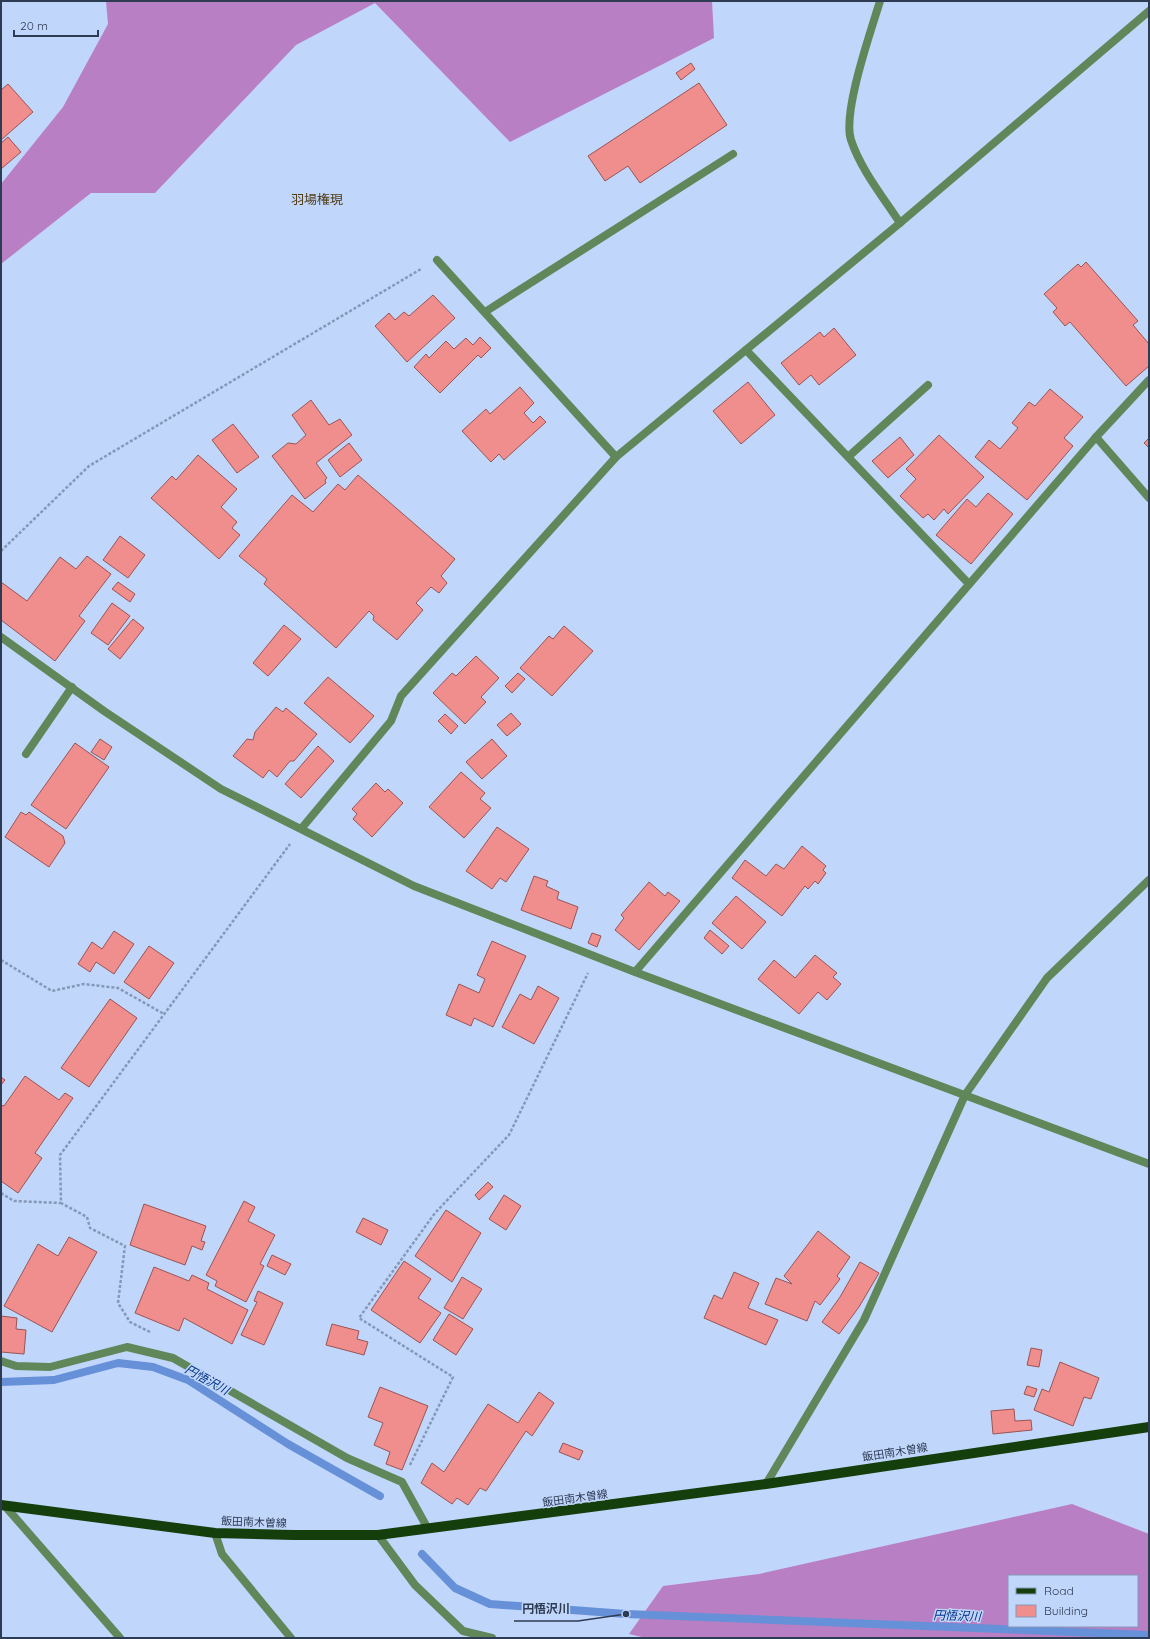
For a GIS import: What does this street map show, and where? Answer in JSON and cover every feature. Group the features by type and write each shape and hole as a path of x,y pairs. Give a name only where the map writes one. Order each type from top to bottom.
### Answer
{"main road":[{"name":"飯田南木曽線","path":"3,1505 215,1533 293,1536 378,1535 766,1484 1149,1427"}],"street":[{"path":"880,1 850,106 850,138 860,162 900,223"},
{"path":"301,829 391,721 401,696 616,457 900,223 1149,11"},
{"path":"484,312 733,154"},
{"path":"437,260 616,457"},
{"path":"746,350 969,584"},
{"path":"635,972 1096,437 1149,380"},
{"path":"848,457 928,385"},
{"path":"1096,437 1149,498"},
{"path":"1,637 72,688 221,789 414,886 635,972 1149,1164"},
{"path":"26,754 72,688"},
{"path":"766,1484 864,1320 965,1095 1047,978 1149,880"},
{"path":"1,1360 16,1366 50,1367 127,1347 173,1358 347,1458 402,1482 428,1529"},
{"path":"3,1505 120,1638"},
{"path":"215,1533 222,1554 291,1638"},
{"path":"378,1535 415,1585 463,1631 492,1638"}],"path":[{"path":"1,551 89,466 437,260"},
{"path":"61,1203 60,1155 301,829"},
{"path":"402,1482 453,1377 359,1318 435,1213 509,1135 596,956"},
{"path":"1,960 52,991 84,984 118,988 164,1014"},
{"path":"1,1193 14,1201 61,1203 87,1217 90,1228 125,1246 118,1303 130,1322 164,1338 155,1354"}],"shaded area":[{"path":"106,1 712,1 714,38 510,142 375,3 296,45 155,193 91,193 1,264 1,184 63,107 108,24"},
{"path":"1072,1504 1149,1534 1149,1638 646,1638 629,1634 663,1586 759,1574"}],"building":[{"path":"691,63 695,69 681,80 676,73"},
{"path":"699,83 727,125 640,183 628,166 605,181 588,156"},
{"path":"8,84 33,112 1,140 1,90"},
{"path":"8,137 21,152 1,169 1,143"},
{"path":"1086,262 1138,321 1133,325 1149,344 1149,366 1126,386 1070,322 1065,326 1053,312 1057,308 1044,294 1078,264 1081,267"},
{"path":"433,295 455,318 407,362 375,326 389,313 395,320 404,312 409,316"},
{"path":"834,328 856,355 819,385 811,375 799,385 781,363 820,332 824,337"},
{"path":"480,337 491,348 481,358 478,355 440,393 414,367 426,354 429,358 446,341 454,349 466,338 473,345"},
{"path":"748,382 775,415 741,444 713,411"},
{"path":"520,387 534,403 524,413 533,423 540,416 546,422 504,460 499,454 491,462 462,431 486,409 490,414"},
{"path":"1050,389 1083,417 1064,438 1073,446 1027,500 975,457 989,440 1000,449 1018,428 1012,423 1029,402 1035,406"},
{"path":"311,400 329,425 340,419 352,435 316,463 327,478 325,480 326,483 305,499 272,456 288,443 296,444 306,435 292,415"},
{"path":"233,424 259,457 237,473 212,440"},
{"path":"939,435 984,477 948,514 944,509 934,520 928,514 923,518 900,496 916,479 906,469"},
{"path":"900,437 914,455 888,478 872,461"},
{"path":"1149,438 1149,448 1144,443"},
{"path":"349,443 362,460 340,477 328,460"},
{"path":"198,455 237,489 221,507 237,522 232,528 240,535 219,559 151,498 172,476 176,480"},
{"path":"358,475 455,559 441,576 447,583 439,593 431,587 416,603 423,610 397,640 373,620 374,616 369,611 336,648 264,584 267,579 239,556 292,495 313,512 338,484 345,490"},
{"path":"988,493 1013,514 971,564 936,535 967,499 976,507"},
{"path":"120,536 145,555 128,578 103,560"},
{"path":"87,556 111,574 79,616 85,621 55,661 1,620 1,582 27,601 60,557 76,569"},
{"path":"118,582 135,594 130,602 112,589"},
{"path":"112,603 130,616 108,645 91,633"},
{"path":"133,619 144,628 120,659 108,649"},
{"path":"284,625 301,639 268,676 253,663"},
{"path":"564,626 593,651 552,696 520,668 549,636 553,639"},
{"path":"476,656 499,678 481,697 486,702 465,724 433,693 452,673 456,676"},
{"path":"518,673 525,679 512,693 505,686"},
{"path":"328,677 374,716 350,743 304,703"},
{"path":"276,707 283,712 286,708 317,734 294,761 290,761 277,777 269,770 263,778 233,756 247,739 253,740 255,732"},
{"path":"511,713 521,724 507,736 497,725"},
{"path":"445,714 458,726 451,734 438,721"},
{"path":"100,739 112,747 104,760 91,752"},
{"path":"492,739 507,756 482,779 466,762"},
{"path":"75,743 109,767 66,829 31,805"},
{"path":"318,746 334,761 301,798 285,784"},
{"path":"461,772 485,793 480,799 491,808 464,838 429,807"},
{"path":"376,783 385,792 388,789 403,803 372,837 353,819 357,814 352,809"},
{"path":"21,812 26,815 29,812 63,836 65,843 49,867 5,837"},
{"path":"497,827 529,849 506,882 500,878 492,889 466,871"},
{"path":"802,846 826,866 823,870 826,873 818,884 815,881 808,889 805,886 782,916 732,878 745,860 766,876 776,864 784,869"},
{"path":"534,876 548,881 546,886 559,892 557,899 578,907 571,929 521,910"},
{"path":"649,882 665,896 668,892 680,901 639,950 615,930 624,918 621,915"},
{"path":"736,896 766,922 742,949 712,923"},
{"path":"710,930 729,946 722,954 704,938"},
{"path":"114,931 134,944 114,974 96,962 90,972 78,964 92,942 102,949"},
{"path":"592,933 601,936 597,947 588,943"},
{"path":"492,941 526,956 493,1027 474,1018 471,1026 446,1015 459,984 479,993 485,979 477,975"},
{"path":"149,946 174,963 149,999 124,982"},
{"path":"815,955 837,973 833,977 841,984 827,1000 818,992 799,1014 758,979 774,960 795,978"},
{"path":"538,986 559,998 534,1044 502,1027 520,994 531,1000"},
{"path":"110,999 137,1018 89,1087 61,1068"},
{"path":"25,1076 59,1100 65,1093 73,1098 35,1153 42,1158 18,1193 1,1181 1,1105 4,1106"},
{"path":"1,1077 5,1080 1,1085"},
{"path":"488,1182 493,1187 479,1200 475,1195"},
{"path":"504,1195 521,1206 506,1230 489,1219"},
{"path":"244,1201 255,1207 248,1221 275,1235 260,1264 264,1266 246,1302 215,1286 217,1281 206,1275"},
{"path":"144,1204 206,1226 201,1241 205,1242 202,1250 192,1246 185,1265 130,1245"},
{"path":"446,1210 481,1233 452,1282 415,1256"},
{"path":"363,1218 388,1230 381,1245 356,1232"},
{"path":"818,1231 850,1257 837,1276 840,1279 820,1305 815,1301 807,1321 765,1304 776,1278 792,1284 784,1276"},
{"path":"69,1237 97,1252 52,1332 4,1306 38,1244 58,1256"},
{"path":"272,1255 291,1264 285,1275 267,1266"},
{"path":"404,1261 431,1279 418,1298 441,1313 420,1343 371,1310"},
{"path":"860,1262 879,1273 859,1307 839,1334 822,1322 840,1297"},
{"path":"154,1267 189,1281 192,1275 209,1283 207,1289 248,1310 232,1344 184,1318 179,1331 135,1313"},
{"path":"734,1272 759,1283 748,1308 778,1320 766,1345 704,1318 714,1295 722,1299"},
{"path":"462,1277 482,1289 463,1319 444,1308"},
{"path":"258,1291 283,1303 264,1345 241,1335 257,1302 254,1301"},
{"path":"449,1314 473,1329 456,1355 433,1340"},
{"path":"1,1316 17,1318 16,1329 26,1330 24,1354 1,1352"},
{"path":"332,1324 359,1331 357,1339 368,1342 364,1355 326,1345"},
{"path":"1031,1348 1042,1350 1039,1367 1027,1365"},
{"path":"1060,1362 1099,1378 1091,1399 1084,1397 1073,1426 1034,1410 1042,1389 1049,1392"},
{"path":"1027,1386 1037,1389 1034,1397 1024,1394"},
{"path":"380,1387 428,1406 402,1470 386,1464 390,1452 374,1445 383,1423 368,1417"},
{"path":"539,1392 554,1403 532,1436 526,1431 486,1491 480,1488 468,1505 457,1498 452,1504 421,1483 432,1463 444,1472 488,1404 518,1423"},
{"path":"1014,1409 1015,1421 1031,1420 1032,1430 993,1434 991,1411"},
{"path":"563,1443 583,1451 579,1460 559,1452"}],"waterway":[{"name":"円悟沢川","path":"1,1382 54,1380 118,1363 153,1367 188,1380 288,1444 380,1496"},
{"name":"円悟沢川","path":"422,1554 455,1588 490,1604 626,1614 1149,1635"}],"place":[{"name":"円悟沢川","path":"626,1614"}],"district":[{"name":"羽場権現","path":"317,199"}]}
